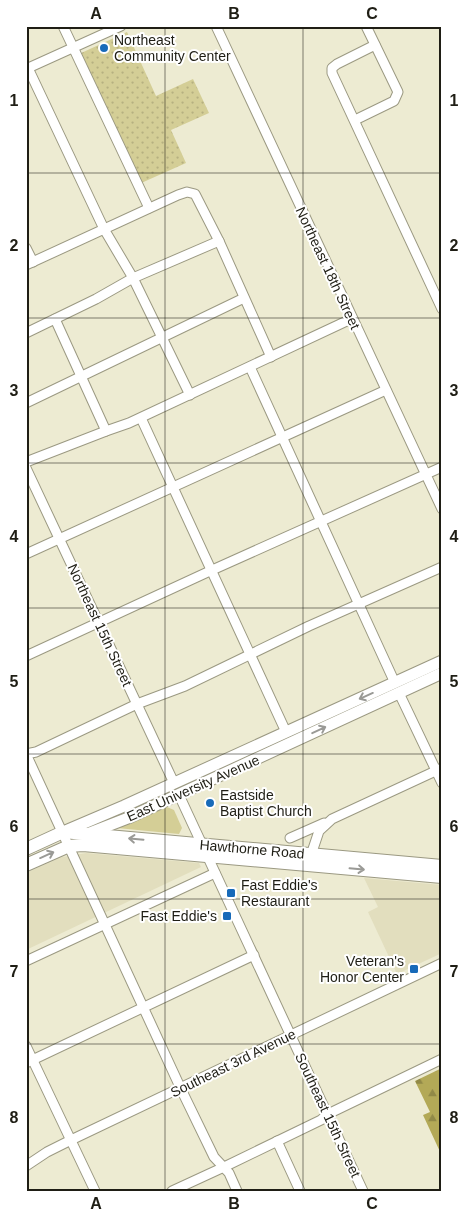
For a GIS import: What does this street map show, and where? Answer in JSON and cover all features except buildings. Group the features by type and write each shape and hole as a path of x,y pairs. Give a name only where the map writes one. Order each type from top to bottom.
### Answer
{"highway":[{"name":"Hawthorne Road","path":"63,832 205,850 309,859 442,866"},
{"name":"East University Avenue","path":"26,849 63,832"},
{"name":"Hawthorne Road","path":"69,846 205,850"},
{"name":"East University Avenue","path":"26,865 69,846"},
{"name":"Hawthorne Road","path":"309,859 442,877"}],"main road":[{"name":"East University Avenue","path":"69,846 86,834 128,818 291,743 397,688 442,661"},
{"name":"East University Avenue","path":"63,832 286,732 397,688 442,673"},
{"path":"286,732 291,743"},
{"path":"174,783 179,795"}],"street":[{"path":"63,26 149,208"},
{"path":"121,26 27,69 104,229 133,278 190,394"},
{"name":"Northeast 18th Street","path":"216,26 442,509"},
{"path":"355,120 394,101 398,92 366,26"},
{"path":"375,46 332,68 332,73 442,309"},
{"path":"26,248 30,264 178,194 187,192 195,194 203,206 271,357"},
{"path":"26,333 96,299 133,278 219,241"},
{"path":"26,403 244,298"},
{"path":"55,319 106,431"},
{"path":"26,462 140,418 352,319"},
{"path":"250,367 397,688 439,770 442,783"},
{"path":"26,554 386,390"},
{"path":"140,418 286,732"},
{"path":"26,656 442,467"},
{"name":"Northeast 15th Street","path":"26,468 174,783"},
{"path":"237,1191 229,1173 214,1157 181,1089 26,754 36,752 137,704 185,686 442,567"},
{"path":"290,838 439,770"},
{"name":"Southeast 15th Street","path":"179,795 362,1191"},
{"path":"309,859 319,831 332,819"},
{"path":"26,961 215,873"},
{"path":"30,1062 254,955"},
{"name":"Southeast 3rd Avenue","path":"26,1166 47,1152 71,1140 442,963"},
{"path":"26,1046 30,1062 71,1140 95,1191"},
{"path":"172,1191 442,1059"},
{"path":"277,1141 300,1191"}],"shaded area":[{"path":"127,32 156,96 193,79 209,113 171,130 186,163 139,184 79,54"},
{"path":"167,807 174,810 182,828 179,834 117,828"},
{"path":"86,853 199,863 201,867 26,950 26,873 62,857"},
{"path":"364,878 442,885 442,953 397,974 368,912 378,907"}],"green space":[{"path":"442,1068 442,1156 423,1115 430,1112 415,1081"}],"place":[{"name":"Northeast Community Center","path":"104,48"},
{"name":"Eastside Baptist Church","path":"210,803"},
{"name":"Fast Eddie's Restaurant","path":"231,893"},
{"name":"Fast Eddie's","path":"227,916"},
{"name":"Veteran's Honor Center","path":"414,969"}]}
